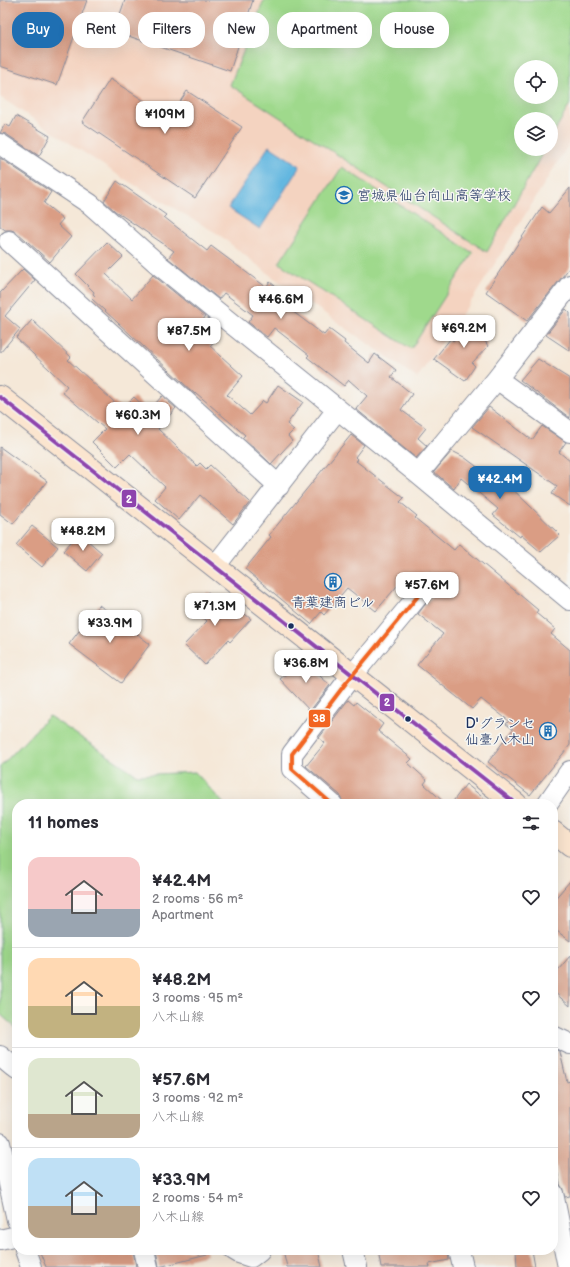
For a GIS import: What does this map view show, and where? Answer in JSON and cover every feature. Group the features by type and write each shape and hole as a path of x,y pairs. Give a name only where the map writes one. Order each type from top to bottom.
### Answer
{"street":[{"path":"0,144 90,204 159,265 418,474 570,600"},
{"path":"9,241 279,486"},
{"path":"418,474 497,379 570,285"},
{"path":"497,379 570,432"},
{"path":"0,397 216,565 506,799"},
{"path":"216,565 337,410"},
{"path":"326,799 292,769 292,754 428,584"},
{"path":"550,799 570,771"},
{"path":"558,836 570,846"},
{"path":"558,1038 570,1044"},
{"path":"0,1056 12,1066"},
{"path":"0,1143 12,1197"},
{"path":"558,1218 568,1267"},
{"path":"0,1240 12,1237"},
{"path":"27,1255 31,1267"},
{"path":"145,1255 148,1267"},
{"path":"354,1255 357,1267"},
{"path":"460,1255 463,1267"}],"shaded area":[{"name":"宮城県仙台向山高等学校","path":"0,0 570,0 570,142 476,294 417,378 270,275 218,234 121,177 0,97"}],"green space":[{"path":"264,0 570,0 570,104 558,125 558,112 514,112 514,156 541,156 487,252 230,85 245,48 269,48 269,12 259,12"},
{"path":"342,167 473,253 411,349 279,263"},
{"path":"49,716 137,775 195,772 219,799 12,799 12,1025 0,1014 0,767"}],"water":[{"path":"269,146 300,166 260,229 228,208"}],"building":[{"path":"0,0 87,0 83,12 72,12 72,42 57,85 0,66"},
{"path":"125,0 253,0 249,12 213,12 213,48 237,48 230,71 163,48 205,48 205,12 138,12 138,39 130,37 130,12 121,12"},
{"path":"110,79 170,117 187,91 242,127 195,198 82,122"},
{"path":"16,116 50,136 39,156 6,134 0,133 5,124 10,127"},
{"path":"0,158 51,192 44,203 63,219 58,225 71,237 50,262 17,232 5,230 0,226"},
{"path":"117,181 166,215 164,217 207,251 211,246 266,287 270,282 290,298 284,305 324,335 329,329 345,341 344,343 369,363 375,354 396,370 391,377 412,394 401,410 426,428 418,438 427,446 416,458 356,409 367,396 349,380 344,386 307,357 309,355 274,328 267,337 248,322 253,315 224,293 219,299 168,258 174,251 115,211 104,201"},
{"path":"570,188 570,267 527,321 486,292 542,207 549,213"},
{"path":"107,242 123,257 106,274 132,299 153,275 205,317 202,322 218,337 210,346 243,376 227,395 250,415 263,401 266,403 278,385 303,402 287,424 294,430 288,436 292,441 271,464 243,437 245,435 196,393 195,394 92,299 95,296 93,294 94,292 76,274"},
{"path":"23,269 35,280 5,316 20,329 0,353 0,293"},
{"path":"566,309 570,313 570,351 546,335"},
{"path":"471,318 491,330 485,341 488,346 472,363 475,366 465,381 434,359 451,338 453,341"},
{"path":"32,320 71,357 68,360 122,409 134,397 149,411 162,396 176,408 158,429 197,466 200,463 206,469 210,465 250,502 233,524 200,495 179,520 155,499 165,487 130,454 117,467 92,442 105,429 62,392 67,386 16,338"},
{"path":"538,359 570,379 570,418 520,380"},
{"path":"489,407 532,440 542,426 566,442 559,452 570,461 570,506 552,494 557,486 472,427"},
{"path":"351,435 364,445 355,457 358,460 356,461 404,498 400,502 417,516 415,518 454,550 459,544 538,610 536,613 555,629 551,634 570,650 570,745 530,795 488,762 513,729 506,724 509,721 481,699 472,709 417,665 443,634 418,614 439,586 439,580 435,575 424,573 411,586 403,579 376,611 347,588 324,615 321,612 311,624 245,569 271,537 269,535"},
{"path":"0,447 47,481 13,524 0,514"},
{"path":"452,451 464,457 496,481 500,477 560,535 541,552 521,535 520,537 493,515 498,509 461,478 454,489 434,472"},
{"path":"32,526 58,547 42,567 16,545"},
{"path":"79,533 102,553 87,571 63,551"},
{"path":"208,592 220,603 223,600 230,606 233,604 251,619 230,642 228,640 205,665 184,645 207,621 193,608"},
{"path":"99,605 150,644 121,683 69,644"},
{"path":"302,660 330,685 310,711 280,679"},
{"path":"348,700 354,705 356,702 383,724 378,731 412,759 408,763 427,780 424,784 440,799 341,799 340,795 306,766 325,743 319,738"},
{"path":"466,784 485,799 455,799"},
{"path":"570,881 570,941 558,932 558,895"},
{"path":"570,956 570,1006 558,995 558,970"},
{"path":"558,1051 560,1052 567,1082 570,1081 570,1196 565,1197 558,1175"},
{"path":"41,1255 134,1255 136,1267 46,1267"},
{"path":"157,1255 207,1255 159,1267"},
{"path":"284,1255 319,1255 322,1267 287,1267"},
{"path":"379,1255 448,1255 449,1260 429,1264 430,1267 381,1267"},
{"path":"516,1255 533,1255 535,1267 517,1267"}],"transit line":[{"name":"2","path":"0,397 510,799"},
{"name":"38","path":"326,799 292,769 292,754 346,683 428,584"}],"place":[{"name":"宮城県仙台向山高等学校","path":"344,195"},
{"name":"青葉建商ビル","path":"333,582"},
{"name":"D'グランセ 仙臺八木山","path":"548,731"}]}
